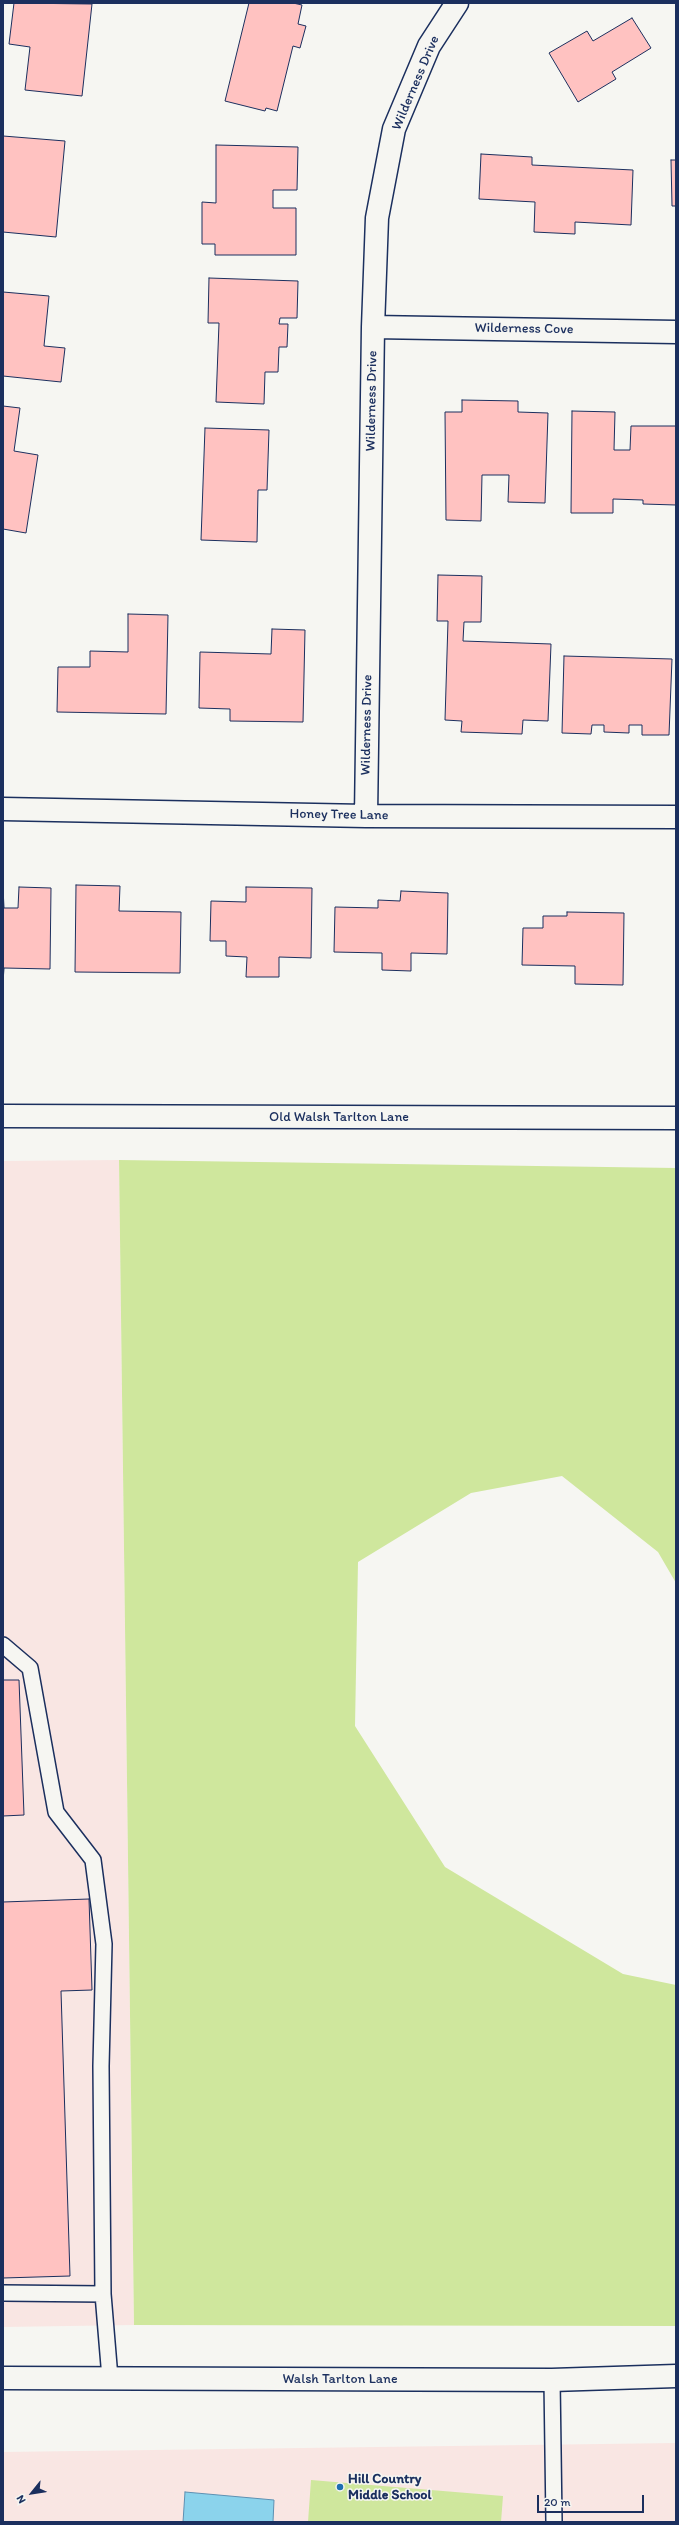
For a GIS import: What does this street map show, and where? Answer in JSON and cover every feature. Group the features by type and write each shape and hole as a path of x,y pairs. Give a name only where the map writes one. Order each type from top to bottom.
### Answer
{"street":[{"name":"Wilderness Drive","path":"366,816 372,327 377,218 394,129 429,46 457,3"},
{"name":"Wilderness Cove","path":"372,327 676,332"},
{"name":"Honey Tree Lane","path":"3,809 366,816 676,817"},
{"name":"Old Walsh Tarlton Lane","path":"3,1116 676,1118"},
{"name":"Walsh Tarlton Lane","path":"3,2378 552,2380 676,2376"}],"lane":[{"path":"3,1645 30,1668 56,1812 93,1860 104,1944 101,2066 103,2294 110,2378"},
{"path":"3,2293 103,2294"},
{"path":"552,2380 554,2522"}],"shaded area":[{"path":"119,1160 134,2325 3,2327 3,1161"},
{"name":"Hill Country Middle School","path":"676,2443 676,2522 3,2522 3,2452"}],"green space":[{"path":"119,1160 676,1168 676,1583 658,1552 562,1476 471,1493 358,1562 355,1726 445,1867 623,1974 676,1985 676,2326 134,2325"},
{"path":"311,2480 503,2496 501,2522 308,2522"}],"water":[{"path":"185,2492 274,2500 273,2522 183,2522"}],"building":[{"path":"14,3 92,4 82,96 25,90 30,47 9,44"},
{"path":"249,3 293,3 302,5 298,24 306,26 300,48 293,46 277,111 266,108 265,111 225,101"},
{"path":"632,18 651,48 612,72 616,79 578,102 549,53 587,31 593,41"},
{"path":"3,136 65,141 56,237 3,232"},
{"path":"216,145 298,147 297,190 273,190 273,208 296,208 296,255 215,255 215,244 202,244 202,202 216,203"},
{"path":"481,154 532,157 532,165 633,170 631,225 575,222 575,234 534,232 535,202 479,199"},
{"path":"671,160 676,160 676,206 672,206"},
{"path":"209,278 298,281 297,318 280,318 279,324 288,324 287,347 279,347 278,372 265,372 264,404 216,402 219,323 208,323"},
{"path":"3,292 49,296 44,346 65,348 61,382 3,376"},
{"path":"462,400 518,401 518,412 548,413 545,503 508,502 509,475 482,475 481,521 446,520 445,412 462,412"},
{"path":"3,406 20,408 14,451 38,455 26,533 3,529"},
{"path":"572,411 615,412 614,450 630,450 631,426 676,426 676,505 643,504 643,500 613,499 613,513 571,513"},
{"path":"205,428 269,430 267,490 258,490 257,542 201,540"},
{"path":"438,575 482,576 481,622 464,622 463,641 551,644 548,721 523,720 522,734 461,732 462,721 445,720 448,621 437,621"},
{"path":"128,614 168,615 166,714 57,712 58,667 90,667 90,651 128,652"},
{"path":"272,629 305,630 303,722 230,721 230,709 199,708 200,652 271,654"},
{"path":"564,656 672,659 669,735 642,735 642,725 629,725 629,733 604,732 604,725 592,725 591,734 562,733"},
{"path":"76,885 120,886 119,911 181,912 180,973 75,972"},
{"path":"19,887 51,888 50,969 4,968 3,982 3,888 4,908 18,908"},
{"path":"246,887 312,888 311,958 279,957 279,977 246,977 247,957 226,956 226,941 210,941 211,901 246,902"},
{"path":"401,891 448,893 447,954 411,953 411,971 382,970 382,953 334,952 335,907 378,908 378,900 400,901"},
{"path":"567,912 624,913 623,985 575,984 575,966 522,965 523,928 543,928 543,916 567,916"},
{"path":"3,1680 19,1680 24,1815 3,1816"},
{"path":"89,1899 92,1990 61,1991 70,2276 3,2278 3,1902"}],"place":[{"name":"Hill Country Middle School","path":"340,2487"}]}
